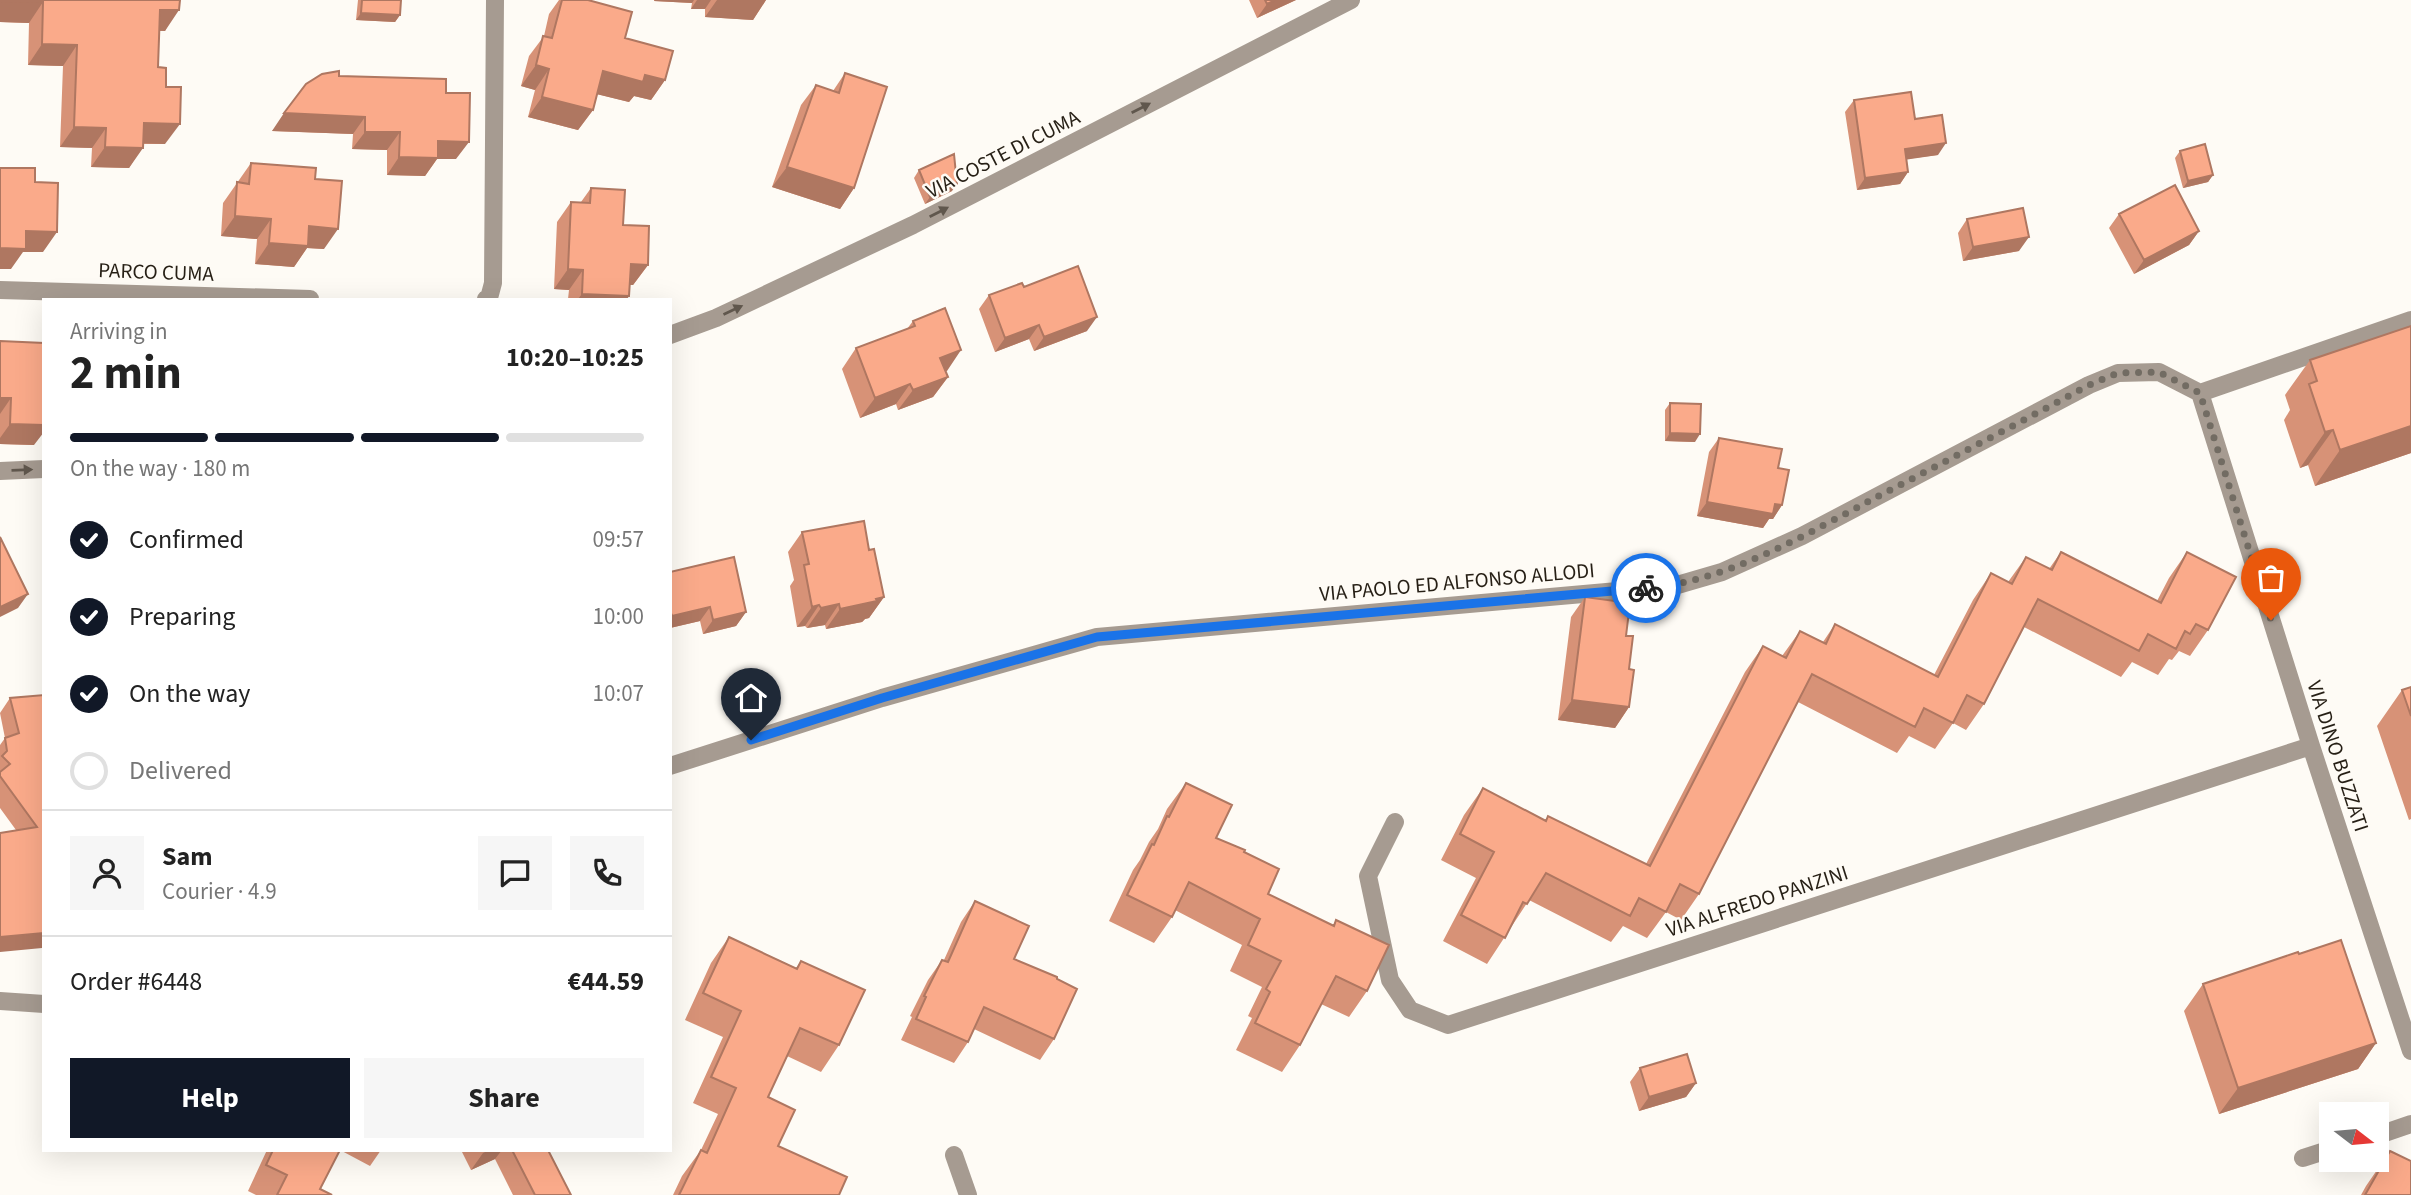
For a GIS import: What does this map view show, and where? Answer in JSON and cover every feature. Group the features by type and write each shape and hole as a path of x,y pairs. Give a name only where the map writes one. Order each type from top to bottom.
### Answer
{"street":[{"path":"489,298 494,283 495,0"},
{"name":"VIA COSTE DI CUMA","path":"672,334 716,318 913,225 1351,0"},
{"name":"PARCO CUMA","path":"0,290 276,298"},
{"path":"2200,393 2411,320"},
{"name":"VIA PAOLO ED ALFONSO ALLODI","path":"672,765 882,698 1097,637 1674,586 1722,572 1802,536 2089,385 2118,373 2159,372 2200,393"},
{"name":"VIA DINO BUZZATI","path":"2200,393 2411,1051"},
{"path":"0,471 42,469"},
{"name":"VIA ALFREDO PANZINI","path":"1395,822 1368,876 1390,980 1410,1010 1448,1025 2311,746"},
{"path":"0,1001 42,1004"},
{"path":"2389,1132 2411,1124"},
{"path":"2303,1158 2319,1153"},
{"path":"954,1154 968,1195"}],"building":[{"path":"0,0 180,0 179,10 160,10 158,67 166,68 166,87 181,87 180,124 144,123 143,148 105,147 106,128 74,127 77,45 42,44 43,2"},
{"path":"362,0 401,0 400,15 361,13"},
{"path":"562,0 588,0 632,12 625,38 673,51 665,80 645,75 643,82 603,71 593,110 542,97 549,69 536,65 543,36 552,38"},
{"path":"339,71 339,76 446,79 446,93 470,93 469,142 438,141 438,158 399,157 400,132 365,132 365,117 284,113 306,84 322,74"},
{"path":"845,73 887,87 854,188 787,167 816,85 839,93"},
{"path":"1911,92 1915,119 1942,115 1946,143 1905,149 1908,172 1865,178 1854,100"},
{"path":"2205,144 2213,175 2188,181 2180,151"},
{"path":"954,154 957,184 930,197 919,170"},
{"path":"251,163 316,168 315,179 342,181 338,229 309,226 308,246 269,243 271,219 235,216 237,182 249,184"},
{"path":"0,168 35,168 35,182 58,183 57,232 26,231 26,249 0,248"},
{"path":"2175,185 2199,231 2144,260 2119,214"},
{"path":"591,188 625,190 623,225 649,226 648,265 631,264 629,296 582,294 583,270 568,269 571,202 590,203"},
{"path":"2023,208 2029,237 1973,247 1967,219"},
{"path":"1078,266 1097,317 1044,337 1039,325 1005,338 989,295 1022,283 1024,287"},
{"path":"945,308 961,350 940,358 948,377 913,390 910,384 875,398 856,348 915,326 913,321"},
{"path":"2411,326 2411,426 2340,450 2333,430 2325,432 2309,384 2317,381 2310,360"},
{"path":"0,341 42,343 42,425 10,424 11,398 0,398"},
{"path":"1670,403 1701,404 1700,434 1670,433"},
{"path":"1719,438 1782,449 1778,468 1789,470 1782,505 1775,504 1773,514 1707,502"},
{"path":"864,521 869,550 874,549 884,597 840,609 839,604 812,607 804,565 809,564 802,532"},
{"path":"0,537 28,594 0,607"},
{"path":"2061,552 2161,603 2187,552 2236,577 2208,630 2196,624 2190,634 2185,631 2176,649 2148,634 2139,651 2038,599 1984,704 1967,695 1953,723 1924,708 1915,727 1812,674 1699,894 1680,884 1666,912 1639,898 1630,916 1546,873 1527,904 1523,902 1505,938 1461,915 1494,852 1460,834 1483,788 1546,821 1548,816 1650,866 1763,646 1786,658 1800,631 1826,644 1835,624 1938,677 1991,573 2012,584 2026,557 2052,570"},
{"path":"734,557 746,612 713,620 710,607 672,616 672,572"},
{"path":"1585,597 1630,603 1626,636 1633,636 1629,669 1634,670 1629,707 1572,700"},
{"path":"2411,687 2411,716 2402,690"},
{"path":"42,695 42,933 0,937 0,833 37,827 0,776 0,772 10,764 2,756 7,751 5,738 19,733 10,698"},
{"path":"1186,783 1232,805 1216,838 1279,869 1268,894 1334,926 1336,920 1389,945 1367,991 1336,976 1300,1045 1255,1023 1270,992 1266,989 1281,961 1248,945 1260,919 1189,882 1172,917 1127,895"},
{"path":"975,901 1029,926 1014,959 1057,977 1077,989 1054,1039 984,1007 968,1042 916,1019 942,960 948,962"},
{"path":"729,937 797,969 801,961 865,990 839,1045 800,1028 768,1097 795,1110 778,1146 847,1177 839,1195 679,1195 701,1150 707,1153 736,1088 711,1077 741,1011 703,993"},
{"path":"2341,940 2376,1043 2238,1088 2203,984"},
{"path":"1687,1054 1696,1083 1649,1097 1640,1068"},
{"path":"272,1152 339,1152 320,1189 332,1195 277,1195 287,1175 266,1165"},
{"path":"513,1152 549,1152 571,1195 535,1195"},
{"path":"2389,1153 2411,1161 2411,1195 2365,1195 2378,1172 2389,1172"}],"way so far":[{"path":"1646,588 1674,586 1722,572 1802,536 2089,385 2118,373 2159,372 2200,393 2271,620"}],"route":[{"path":"751,740 882,698 1097,637 1646,588"}]}
